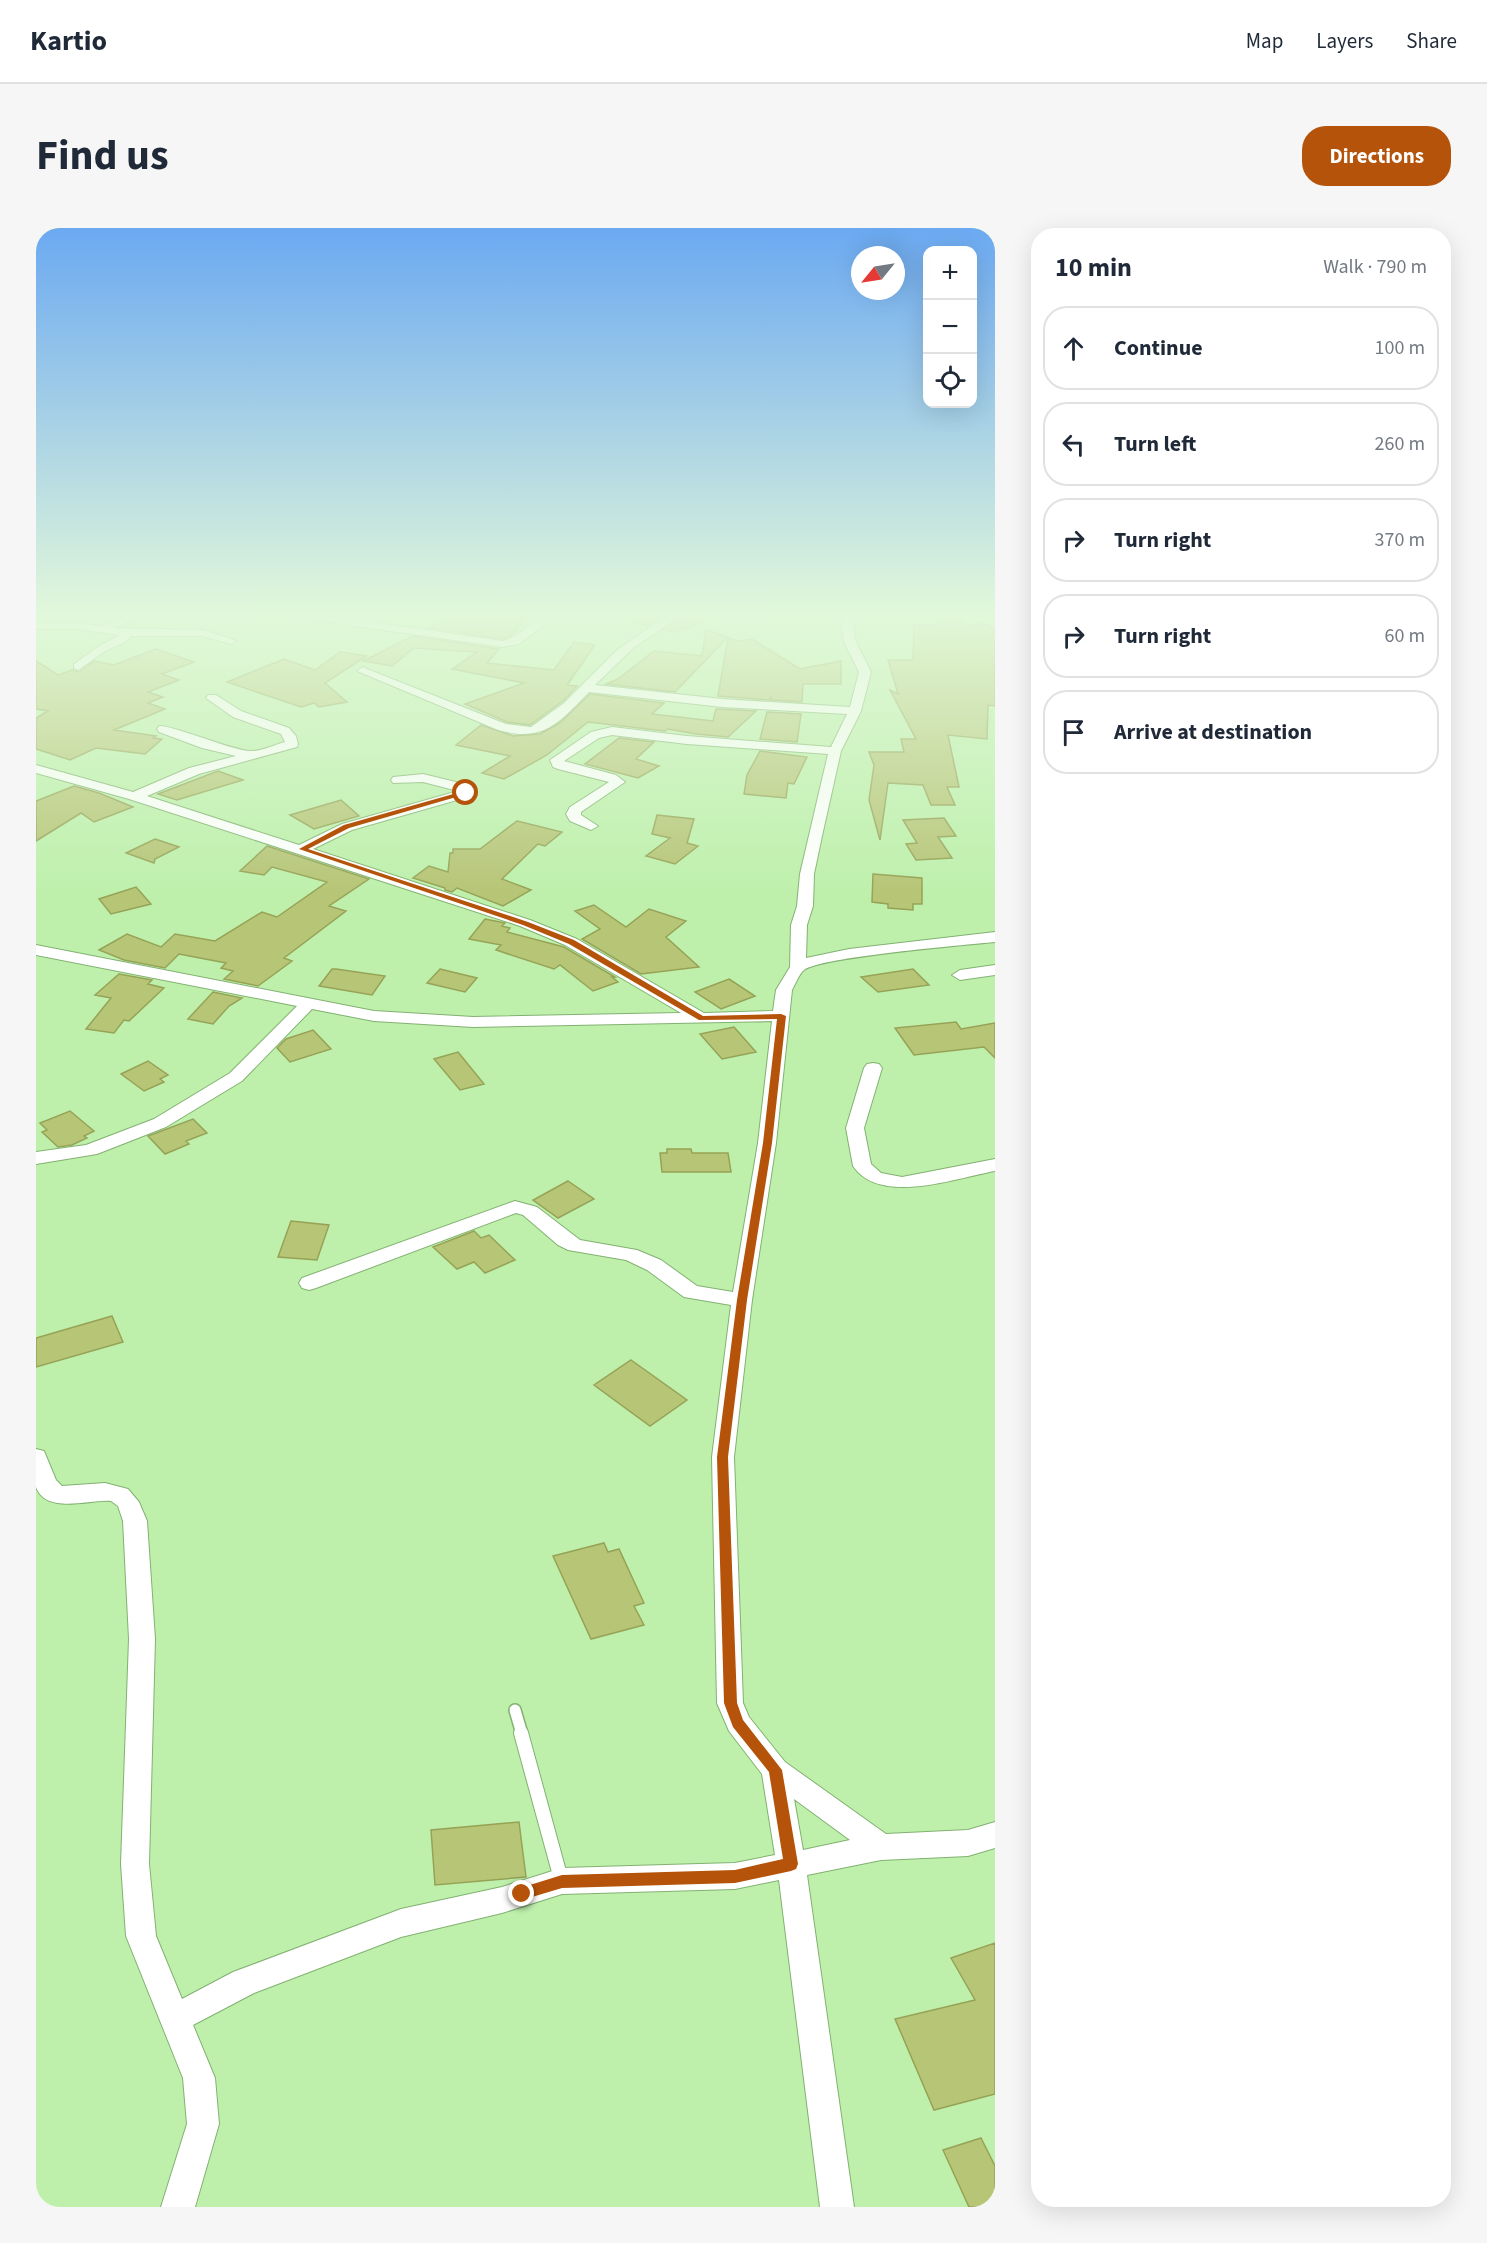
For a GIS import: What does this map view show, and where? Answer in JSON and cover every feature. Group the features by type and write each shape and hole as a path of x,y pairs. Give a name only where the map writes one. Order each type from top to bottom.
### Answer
{"street":[{"path":"134,796 194,771 292,744 290,736 285,731 237,714 229,708"},
{"path":"457,708 514,731 536,730 564,708"},
{"path":"811,708 855,711 835,751 807,874 806,906 799,924 797,942 798,967 784,990 767,1143 742,1300 723,1457 730,1703 738,1723 775,1770 881,1847"},
{"path":"163,729 207,745 252,756"},
{"path":"591,826 575,818 573,814 575,810 618,782 611,778 563,766 558,764 557,760 601,732 612,731 687,740 835,751"},
{"path":"36,769 134,796 302,849 525,924 572,942 702,1018"},
{"path":"302,849 347,827 466,793 463,788 423,778 398,780"},
{"path":"798,967 849,954 995,937"},
{"path":"36,950 374,1016 473,1022 781,1016"},
{"path":"960,975 995,970"},
{"path":"36,1158 90,1150 160,1124 236,1077 308,1004"},
{"path":"873,1068 855,1128 862,1166 875,1177 902,1183 995,1165"},
{"path":"309,1283 515,1207 530,1211 565,1241 575,1246 630,1254 654,1265 691,1292 742,1300"},
{"path":"36,1457 45,1482 54,1493 63,1495 113,1492 125,1497 132,1508 135,1521 142,1639 135,1864 141,1936 199,2078 203,2124 178,2207"},
{"path":"775,1770 791,1864 837,2207"},
{"path":"174,2019 244,1982 401,1923 502,1900 562,1881 735,1876 881,1847 969,1843 995,1835"}],"lane":[{"path":"516,1710 562,1881"}],"building":[{"path":"163,708 165,709 114,730 156,736 153,738 162,739 145,754 96,748 70,760 36,749 36,718 48,711 36,709"},
{"path":"475,708 553,708 530,725 507,722"},
{"path":"575,708 658,708 652,714 713,721 716,709 756,711 728,737 588,722 547,755 504,779 482,773 510,756 456,745 481,725 513,736 540,734 560,723"},
{"path":"900,708 988,708 987,739 948,735 959,787 947,787 955,805 931,805 923,785 888,783 880,840 869,800 874,765 869,752 904,752 901,739 916,739"},
{"path":"767,712 801,714 797,742 760,739"},
{"path":"619,738 654,742 636,759 659,766 638,778 585,764"},
{"path":"760,751 807,757 794,784 788,783 786,798 744,794 747,775"},
{"path":"218,771 243,780 177,800 158,794"},
{"path":"74,786 133,807 94,822 81,813 36,841 36,801"},
{"path":"341,800 359,816 314,829 290,815"},
{"path":"657,815 694,819 687,843 698,846 675,864 646,856 670,838 652,834"},
{"path":"944,818 956,836 938,837 952,858 916,860 906,844 917,843 903,820"},
{"path":"517,821 562,832 545,846 538,844 502,879 531,890 503,906 457,888 452,892 413,878 429,866 448,872 450,853 453,853 453,849 480,849"},
{"path":"155,839 179,847 155,859 154,863 126,853"},
{"path":"267,846 369,879 329,906 346,911 284,958 292,961 258,986 224,979 233,971 221,968 226,963 179,954 165,968 124,960 99,950 127,934 161,947 175,934 215,941 262,912 277,917 327,882 272,867 264,875 240,871"},
{"path":"873,874 922,878 922,904 913,904 913,910 888,908 888,904 872,902"},
{"path":"136,887 151,904 111,914 99,899"},
{"path":"594,905 626,927 649,909 686,921 666,937 699,967 641,974 582,939 600,929 575,911"},
{"path":"485,919 505,923 502,926 510,928 507,932 564,947 615,977 612,977 618,982 593,991 560,965 554,969 496,950 501,945 469,939"},
{"path":"332,969 385,976 372,995 319,986"},
{"path":"440,969 477,978 465,992 427,983"},
{"path":"913,969 929,985 878,992 861,977"},
{"path":"119,974 152,980 148,984 164,988 129,1021 124,1020 114,1033 86,1029 111,998 95,995"},
{"path":"729,979 755,996 721,1009 695,992"},
{"path":"213,992 242,998 229,1006 213,1024 188,1019"},
{"path":"956,1022 961,1029 995,1023 995,1058 984,1047 914,1055 895,1028"},
{"path":"734,1027 756,1052 722,1059 700,1034"},
{"path":"313,1030 331,1049 290,1062 277,1048 286,1039"},
{"path":"458,1052 484,1084 460,1090 434,1059"},
{"path":"148,1061 168,1075 160,1079 164,1082 144,1091 121,1074"},
{"path":"70,1111 94,1131 84,1136 87,1138 72,1145 58,1147 42,1132 47,1130 40,1123"},
{"path":"193,1119 207,1133 186,1141 189,1144 165,1154 148,1136"},
{"path":"667,1149 691,1149 692,1153 728,1153 731,1172 662,1172 660,1153 667,1153"},
{"path":"568,1181 594,1199 558,1218 533,1200"},
{"path":"291,1221 329,1225 317,1260 278,1257"},
{"path":"474,1231 481,1238 489,1235 515,1260 485,1273 474,1262 457,1269 433,1247"},
{"path":"112,1316 123,1342 36,1367 36,1338"},
{"path":"631,1360 687,1400 650,1426 594,1385"},
{"path":"604,1543 608,1552 619,1549 644,1603 634,1606 644,1625 591,1639 553,1556"},
{"path":"519,1822 526,1877 435,1885 431,1830"},
{"path":"995,1943 995,2094 934,2110 895,2019 975,2000 951,1958"},
{"path":"981,2138 995,2166 995,2202 980,2207 969,2207 943,2150"}],"route":[{"path":"466,793 347,827 302,849 572,942 702,1018 781,1016 767,1143 742,1300 723,1457 730,1703 738,1723 775,1770 791,1864 735,1876 562,1881 522,1894"}]}
